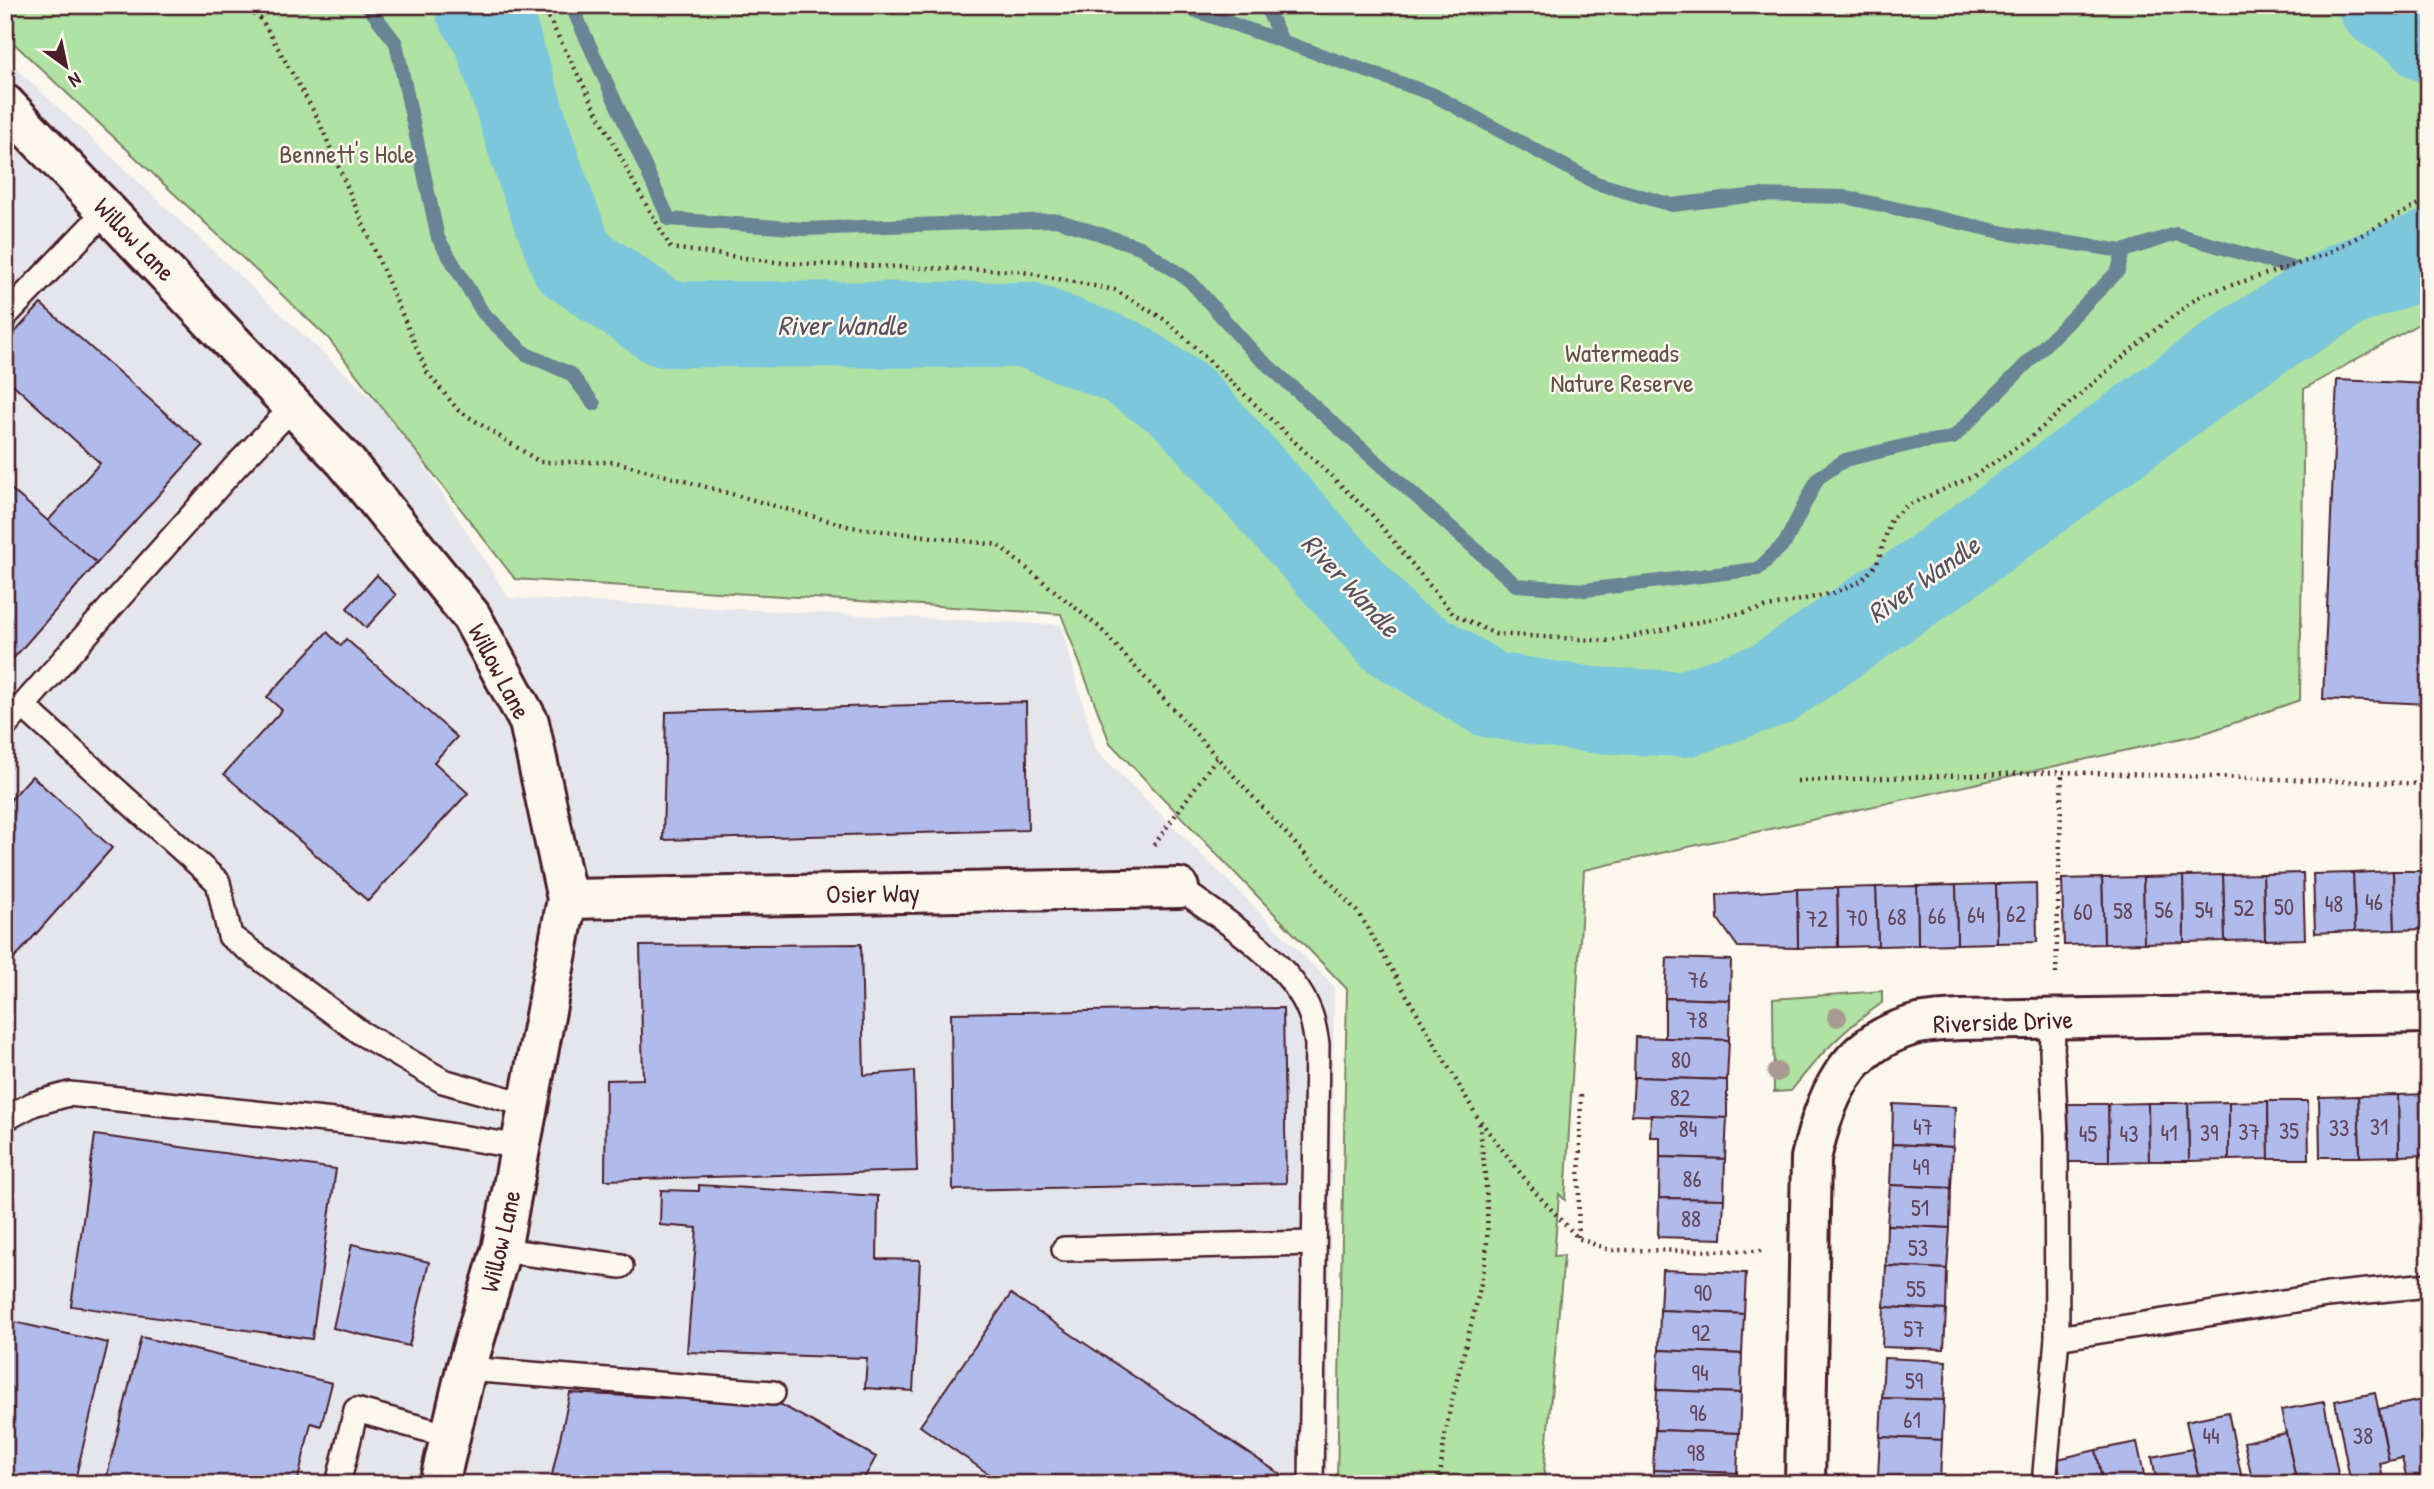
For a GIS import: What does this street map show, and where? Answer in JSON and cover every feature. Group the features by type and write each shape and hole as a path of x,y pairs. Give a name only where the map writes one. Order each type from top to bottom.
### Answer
{"street":[{"name":"Willow Lane","path":"6,107 295,405 345,461 478,628 529,722 566,899 501,1250 466,1369 439,1484"},
{"name":"Osier Way","path":"566,899 1179,888"},
{"name":"Riverside Drive","path":"1805,1484 1811,1158 1824,1108 1845,1068 1878,1040 1912,1025 1960,1020 2429,1013"}],"lane":[{"path":"5,316 107,210"},
{"path":"5,726 235,467 295,405"},
{"path":"23,706 218,882 230,936 361,1033 443,1081 528,1105"},
{"path":"1179,888 1244,932 1288,979 1310,1012 1317,1044 1311,1484"},
{"path":"2044,1484 2057,1338 2056,1136 2052,1051 2054,1018"},
{"path":"5,1119 33,1104 69,1094 413,1129 520,1147"},
{"path":"1064,1249 1314,1243"},
{"path":"501,1250 621,1266"},
{"path":"2057,1338 2327,1296 2429,1285"},
{"path":"466,1369 774,1393"},
{"path":"338,1484 356,1410 450,1436"}],"path":[{"path":"243,5 262,20 317,117 427,372 458,410 540,461 615,462 851,527 998,545 1099,627 1360,915 1478,1118 1535,1192 1578,1238 1609,1250 1809,1252"},
{"path":"542,5 634,183 671,248 783,263 1018,271 1115,290 1167,321 1372,515 1453,614 1496,634 1611,641 1833,593 1861,581 1877,565 1891,519 1906,506 1974,476 2030,438 2146,337 2201,295 2322,256 2429,199"},
{"path":"1123,888 1217,757"},
{"path":"2054,1018 2062,772"},
{"path":"1797,781 2062,772 2429,785"},
{"path":"1578,1238 1581,1093"},
{"path":"1440,1484 1441,1442 1484,1266 1486,1184 1478,1118"}],"shaded area":[{"path":"5,58 395,420 509,598 1061,625 1096,750 1334,986 1327,1484 5,1484"}],"green space":[{"path":"5,5 2429,5 2429,318 2304,389 2300,700 2205,733 1584,870 1565,1200 1559,1194 1554,1256 1564,1255 1543,1484 1337,1484 1347,989 1110,743 1061,614 515,579 328,338 5,35"},
{"path":"1882,991 1882,1003 1833,1043 1791,1091 1774,1092 1773,999"}],"building":[{"path":"41,304 203,446 97,563 47,522 100,463 5,377 5,343"},
{"path":"2337,380 2429,384 2429,704 2323,699"},
{"path":"5,484 97,563 5,668"},
{"path":"377,575 396,595 366,628 347,608"},
{"path":"327,632 341,646 346,639 457,737 434,762 468,793 368,901 224,774 282,710 267,697"},
{"path":"1026,702 1028,830 663,840 666,712"},
{"path":"32,776 112,848 5,969 5,806"},
{"path":"2393,871 2395,930 2355,931 2353,873"},
{"path":"2393,871 2429,871 2429,929 2395,930"},
{"path":"2303,873 2305,939 2265,940 2263,874"},
{"path":"2353,873 2355,931 2315,933 2313,874"},
{"path":"2263,874 2265,940 2225,941 2223,875"},
{"path":"2223,875 2225,941 2184,942 2183,876"},
{"path":"2183,876 2184,942 2144,943 2143,877"},
{"path":"2143,877 2144,943 2104,944 2102,878"},
{"path":"2102,878 2104,944 2064,945 2062,879"},
{"path":"2036,883 2037,942 1997,943 1996,884"},
{"path":"1996,884 1997,943 1957,944 1956,885"},
{"path":"1956,885 1957,944 1918,945 1917,886"},
{"path":"1917,886 1918,945 1878,946 1876,887"},
{"path":"1876,887 1878,946 1838,947 1837,888"},
{"path":"1837,888 1838,947 1798,948 1797,889"},
{"path":"1797,889 1798,948 1738,947 1718,919 1717,895"},
{"path":"861,944 864,1075 914,1071 917,1171 605,1180 606,1080 643,1079 640,946"},
{"path":"1667,958 1731,960 1730,1000 1665,998"},
{"path":"1665,998 1730,1000 1729,1040 1665,1038"},
{"path":"1283,1008 1286,1183 953,1190 951,1013"},
{"path":"1635,1037 1729,1040 1727,1080 1634,1077"},
{"path":"1634,1077 1727,1080 1727,1118 1632,1115"},
{"path":"2429,1094 2429,1155 2399,1156 2398,1095"},
{"path":"2398,1095 2399,1156 2360,1157 2358,1096"},
{"path":"2358,1096 2360,1157 2320,1157 2319,1097"},
{"path":"2268,1101 2269,1159 2229,1160 2229,1102"},
{"path":"2268,1101 2308,1101 2309,1159 2269,1159"},
{"path":"2229,1102 2229,1160 2189,1161 2188,1103"},
{"path":"2148,1103 2149,1161 2109,1162 2108,1104"},
{"path":"2148,1103 2188,1103 2189,1161 2149,1161"},
{"path":"1893,1104 1955,1107 1953,1147 1892,1144"},
{"path":"2068,1104 2108,1104 2109,1162 2069,1162"},
{"path":"1651,1115 1727,1118 1725,1159 1660,1157 1660,1137 1650,1137"},
{"path":"95,1135 336,1169 312,1339 71,1306"},
{"path":"1892,1144 1953,1147 1951,1188 1890,1185"},
{"path":"1660,1157 1725,1159 1724,1199 1659,1198"},
{"path":"699,1185 878,1196 877,1259 920,1260 913,1391 865,1388 867,1358 687,1352 697,1228 660,1225 661,1190 699,1191"},
{"path":"1890,1185 1951,1188 1950,1228 1887,1225"},
{"path":"1659,1198 1724,1199 1722,1239 1658,1237"},
{"path":"1887,1225 1950,1228 1947,1269 1886,1266"},
{"path":"352,1244 429,1262 409,1346 333,1328"},
{"path":"1886,1266 1947,1269 1946,1310 1884,1307"},
{"path":"1662,1270 1746,1273 1744,1314 1660,1310"},
{"path":"1011,1294 1295,1484 1003,1484 920,1426"},
{"path":"1884,1307 1946,1310 1944,1349 1882,1347"},
{"path":"1660,1310 1744,1314 1742,1354 1659,1350"},
{"path":"5,1320 108,1343 74,1484 5,1484"},
{"path":"141,1337 332,1383 321,1426 311,1423 297,1484 105,1484"},
{"path":"1659,1350 1742,1354 1741,1393 1657,1390"},
{"path":"1884,1358 1946,1361 1944,1400 1882,1398"},
{"path":"1657,1390 1741,1393 1739,1433 1655,1430"},
{"path":"570,1393 780,1404 876,1457 861,1484 550,1484"},
{"path":"2375,1393 2389,1461 2380,1463 2384,1484 2351,1484 2335,1401"},
{"path":"1882,1398 1944,1400 1942,1440 1880,1437"},
{"path":"2422,1400 2429,1436 2429,1484 2408,1484 2402,1458 2389,1461 2379,1409"},
{"path":"2324,1402 2340,1484 2297,1484 2281,1410"},
{"path":"2228,1412 2243,1484 2200,1484 2186,1421"},
{"path":"1655,1430 1739,1433 1737,1473 1653,1470"},
{"path":"2286,1433 2297,1484 2253,1484 2244,1442"},
{"path":"1880,1437 1942,1440 1940,1480 1878,1476"},
{"path":"2137,1442 2146,1484 2103,1484 2096,1450"},
{"path":"2192,1449 2200,1484 2157,1484 2152,1457"},
{"path":"2096,1450 2103,1484 2061,1484 2058,1459"},
{"path":"1653,1470 1737,1473 1737,1484 1653,1484"},
{"path":"1878,1476 1940,1480 1940,1484 1878,1484"}],"waterway":[{"path":"367,5 396,43 438,238 483,313 526,354 571,374 594,404"},
{"name":"River Wandle","path":"477,5 497,38 540,174 573,261 665,324 1028,325 1123,362 1183,402 1393,636 1491,695 1592,710 1684,714 1772,684 1931,575 2243,348 2347,284 2429,253"},
{"path":"571,5 669,219 804,229 1057,220 1140,247 1190,281 1255,354 1516,585 1585,590 1758,569 1785,543 1818,478 1845,460 1916,443 1953,438 2118,271 2123,251"},
{"path":"1179,5 1432,94 1596,183 1672,205 1757,195 1845,197 2010,234 2123,251 2176,234 2347,284"},
{"path":"1265,5 1282,41"},
{"name":"River Wandle","path":"2381,5 2419,28 2429,40"}],"park label":[{"name":"Bennett's Hole","path":"347,153"},
{"name":"Watermeads Nature Reserve","path":"1622,367"}]}
